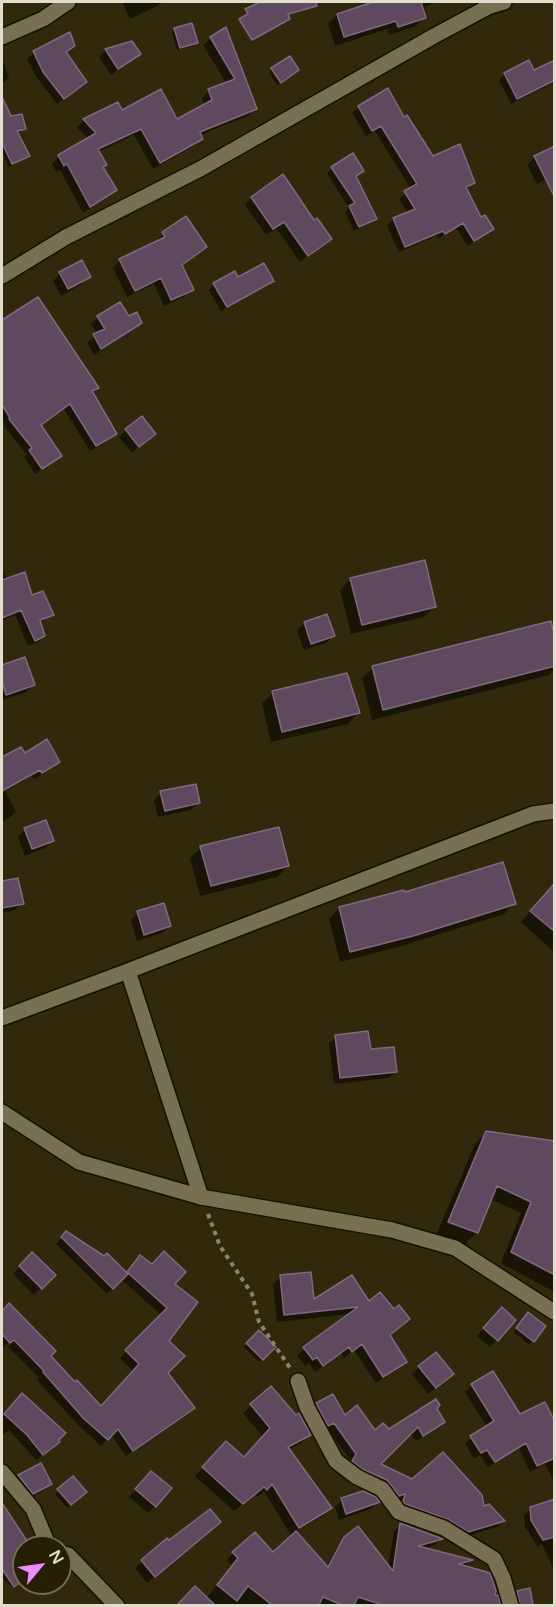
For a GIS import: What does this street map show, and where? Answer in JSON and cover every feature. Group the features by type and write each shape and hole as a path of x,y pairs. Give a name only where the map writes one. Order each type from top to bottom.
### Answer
{"street":[{"path":"2,37 43,19 68,2"},
{"path":"2,276 66,237 200,169 443,31 490,6 504,2"},
{"path":"2,1018 533,814 555,811"},
{"path":"128,971 201,1197"},
{"path":"2,1112 79,1162 201,1197 392,1230 455,1248 555,1312"},
{"path":"298,1381 307,1407 336,1461 357,1477 382,1489 399,1512 444,1528 494,1559 503,1578 511,1605"},
{"path":"2,1472 33,1509 43,1535"},
{"path":"72,1559 117,1605"}],"path":[{"path":"201,1197 220,1246 252,1294 259,1322 298,1381"}],"building":[{"path":"260,2 316,2 317,6 288,14 290,19 252,40 239,19 248,14 245,9"},
{"path":"373,2 421,2 426,18 398,27 396,21 344,37 337,14"},
{"path":"192,23 198,43 180,48 174,28"},
{"path":"226,27 257,109 200,132 203,139 160,163 141,129 98,149 107,165 103,167 117,190 90,207 67,164 64,166 58,155 96,133 83,119 118,102 122,110 161,89 177,119 212,100 208,89 235,79 210,37"},
{"path":"70,32 75,46 66,52 87,82 64,99 43,72 33,51"},
{"path":"132,41 141,54 118,69 105,49"},
{"path":"290,56 299,70 281,83 271,68"},
{"path":"529,60 534,70 555,60 555,80 517,99 504,73"},
{"path":"388,88 404,117 407,115 433,156 460,144 475,183 466,187 481,217 485,215 494,229 474,241 463,223 445,234 443,231 405,247 393,218 415,209 404,191 417,184 381,126 372,131 358,106"},
{"path":"2,97 11,116 22,114 26,129 17,131 30,156 12,164 2,143"},
{"path":"555,146 555,198 534,156"},
{"path":"353,153 364,171 356,176 377,219 359,227 349,206 355,203 331,167"},
{"path":"283,174 314,220 317,218 332,239 308,256 284,222 273,229 251,197"},
{"path":"186,216 207,247 182,265 194,290 171,300 161,278 135,291 119,259 165,237 162,232"},
{"path":"82,260 91,277 68,289 59,272"},
{"path":"264,263 274,281 227,307 213,283 235,271 238,277"},
{"path":"38,297 99,388 92,391 117,434 96,446 70,404 41,425 62,456 42,469 29,450 32,448 9,419 2,405 2,320"},
{"path":"120,302 129,316 137,312 142,323 101,349 93,334 105,329 97,316"},
{"path":"142,416 156,434 139,447 125,429"},
{"path":"425,560 436,607 362,625 350,578"},
{"path":"25,572 32,595 43,591 54,615 40,620 45,636 35,641 21,610 2,618 2,580"},
{"path":"327,614 335,636 311,644 304,622"},
{"path":"551,621 555,637 555,666 383,710 372,666"},
{"path":"25,657 35,685 6,695 2,681 2,665"},
{"path":"347,673 360,713 282,732 272,691"},
{"path":"47,739 60,762 2,791 2,757 21,747 25,753"},
{"path":"196,784 200,803 165,811 160,791"},
{"path":"46,820 54,841 32,849 24,828"},
{"path":"279,827 289,866 211,886 200,846"},
{"path":"503,862 516,904 413,936 350,952 339,907 404,890 405,892"},
{"path":"18,878 24,904 2,908 2,881"},
{"path":"555,883 555,932 530,911"},
{"path":"164,903 171,926 144,935 137,911"},
{"path":"368,1031 371,1049 394,1047 397,1072 340,1078 335,1035"},
{"path":"486,1131 555,1141 555,1275 511,1252 531,1202 497,1186 478,1233 448,1222"},
{"path":"66,1231 104,1256 107,1253 128,1274 113,1289 61,1237"},
{"path":"164,1251 186,1272 175,1284 198,1302 169,1341 185,1356 168,1373 195,1408 133,1451 118,1429 108,1440 84,1419 44,1371 14,1340 10,1343 2,1334 2,1311 9,1303 56,1351 51,1356 101,1406 139,1364 125,1350 167,1308 127,1272 140,1255 152,1264"},
{"path":"32,1252 56,1275 42,1289 19,1266"},
{"path":"311,1272 314,1299 352,1275 369,1301 380,1292 394,1309 399,1305 410,1319 390,1335 407,1362 383,1377 362,1344 352,1352 349,1347 323,1366 317,1357 313,1360 303,1347 358,1307 284,1315 280,1275"},
{"path":"502,1307 516,1320 498,1341 483,1328"},
{"path":"528,1312 546,1326 534,1342 516,1328"},
{"path":"259,1330 276,1347 263,1360 246,1343"},
{"path":"436,1352 454,1374 436,1388 418,1366"},
{"path":"493,1371 520,1414 545,1402 555,1422 555,1458 537,1466 526,1443 495,1462 487,1450 481,1453 470,1436 494,1421 471,1384"},
{"path":"271,1386 296,1415 299,1413 311,1435 288,1447 332,1508 299,1528 272,1484 267,1490 264,1487 243,1504 202,1467 226,1441 244,1457 270,1428 250,1404"},
{"path":"22,1393 66,1433 59,1440 60,1442 43,1455 27,1435 4,1414"},
{"path":"333,1394 345,1415 357,1405 375,1430 383,1423 389,1429 436,1399 440,1405 437,1409 445,1422 423,1436 418,1427 381,1464 412,1479 443,1452 482,1495 484,1506 489,1504 505,1521 468,1532 447,1519 405,1504 403,1502 405,1494 399,1496 387,1480 362,1469 352,1461 356,1454 334,1423 328,1426 316,1403"},
{"path":"41,1463 52,1484 33,1494 18,1475"},
{"path":"151,1471 172,1488 156,1507 135,1489"},
{"path":"73,1476 87,1492 71,1505 57,1489"},
{"path":"363,1491 376,1497 380,1502 346,1514 341,1498"},
{"path":"555,1499 555,1537 543,1540 531,1520 530,1507"},
{"path":"2,1503 23,1535 12,1535 12,1584 2,1569"},
{"path":"210,1509 221,1522 155,1577 141,1560 167,1538 169,1540"},
{"path":"400,1523 443,1539 418,1546 473,1560 459,1564 490,1573 496,1591 495,1595 498,1595 501,1605 383,1605 358,1597 354,1605 342,1605 323,1597 319,1605 272,1605 248,1586 237,1601 217,1585 238,1558 232,1552 255,1532 273,1552 296,1531 328,1567 344,1537 358,1526 393,1571"},
{"path":"195,1586 215,1605 177,1605"},
{"path":"530,1588 533,1605 520,1605 517,1591"}]}
